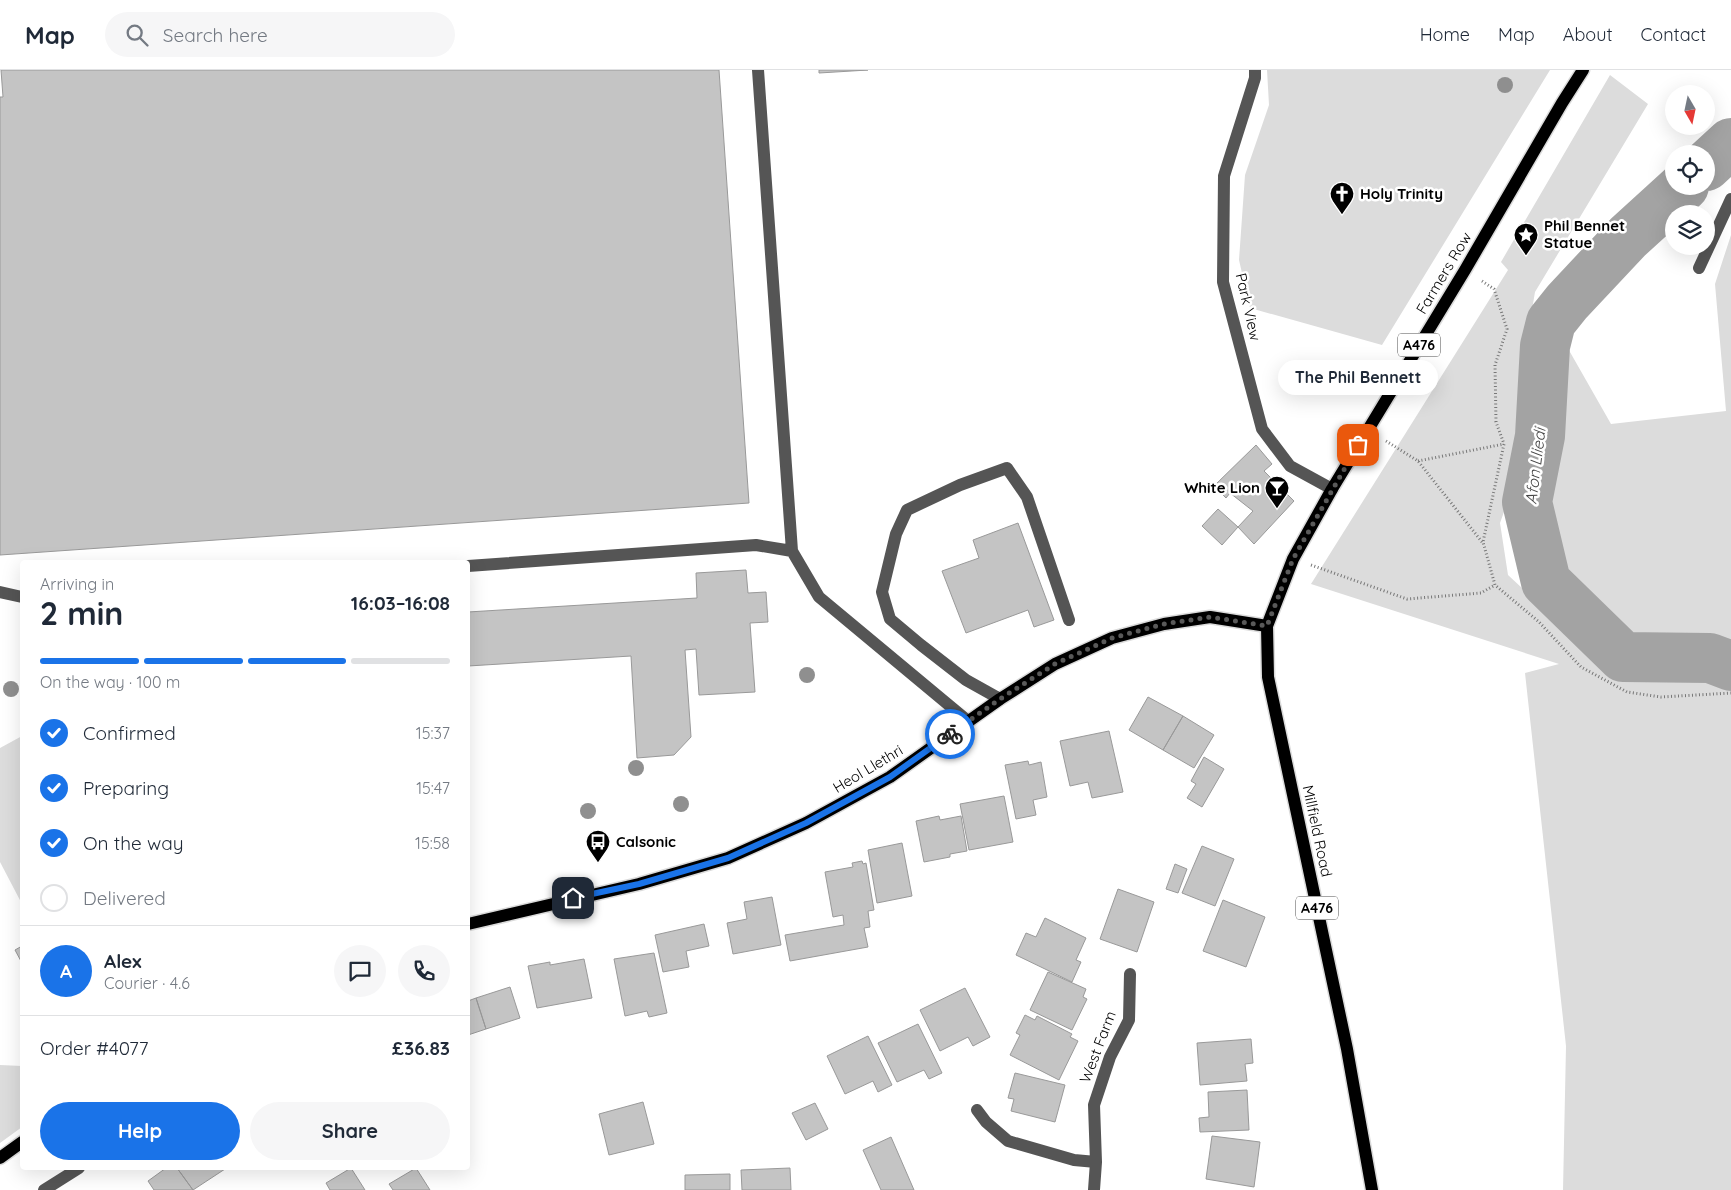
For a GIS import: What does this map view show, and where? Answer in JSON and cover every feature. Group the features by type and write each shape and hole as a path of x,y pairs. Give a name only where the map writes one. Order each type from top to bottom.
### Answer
{"main road":[{"name":"Farmers Row","path":"1267,626 1293,559 1332,489 1465,270 1583,70"},
{"name":"Heol Llethri","path":"470,924 639,884 728,858 806,823 890,777 1000,699 1055,664 1112,638 1164,624 1210,617 1267,626"},
{"name":"Millfield Road","path":"1267,626 1268,677 1347,1049 1372,1190"},
{"path":"0,1158 20,1143"}],"street":[{"path":"758,70 792,551 819,597 968,721"},
{"name":"Park View","path":"1255,70 1255,78 1224,176 1223,282 1262,429 1290,466 1332,489"},
{"path":"1699,268 1731,199"},
{"path":"1000,699 966,680 921,646 890,619 882,592 896,534 908,510 960,485 1007,468 1027,497 1069,620"},
{"path":"470,566 756,545 792,551"},
{"path":"0,592 20,597"},
{"name":"West Farm","path":"1094,1190 1096,1162 1094,1105 1110,1057 1129,1020 1130,974"},
{"path":"976,1110 986,1122 1008,1141 1074,1160 1096,1162"},
{"path":"44,1190 76,1170"}],"path":[{"path":"1465,270 1494,289 1507,329 1495,365 1496,422 1504,444 1483,542"},
{"path":"1367,431 1418,460 1483,542 1495,585 1539,622 1581,668 1627,692 1661,698 1731,693"},
{"path":"1418,460 1504,444"},
{"path":"1293,559 1407,599 1481,593 1495,585"}],"shaded area":[{"path":"1267,70 1550,70 1382,345 1250,308 1239,260 1245,175 1269,105"},
{"path":"1610,75 1648,104 1535,292 1526,345 1525,453 1500,523 1508,575 1574,636 1598,618 1593,601 1564,570 1546,529 1543,502 1561,399 1566,345 1611,424 1726,411 1715,284 1731,235 1731,1190 1563,1190 1566,1046 1525,673 1559,664 1311,584 1508,270 1501,262"},
{"path":"20,737 20,900 0,862 0,748"},
{"path":"0,1065 20,1066 20,1128 0,1143"}],"building":[{"path":"1,70 719,70 749,503 0,555 0,97 3,97"},
{"path":"819,70 868,70 819,73"},
{"path":"1256,445 1272,464 1264,471 1294,501 1254,544 1238,527 1253,511 1230,493 1226,498 1214,486"},
{"path":"1218,509 1238,527 1222,545 1202,526"},
{"path":"1018,523 1054,620 1034,627 1028,610 966,633 942,571 979,558 973,540"},
{"path":"746,570 748,593 766,592 768,622 750,623 755,692 699,695 696,649 685,650 691,737 674,755 637,758 631,656 470,666 470,612 697,598 696,573"},
{"path":"1148,697 1183,716 1163,750 1129,730"},
{"path":"1183,716 1214,735 1194,768 1163,750"},
{"path":"1109,731 1123,792 1092,798 1088,782 1070,786 1060,741"},
{"path":"1204,757 1224,769 1202,807 1187,798 1196,784 1191,781"},
{"path":"1028,761 1029,765 1041,762 1047,797 1033,800 1036,815 1016,819 1005,765"},
{"path":"1004,796 1013,842 969,850 960,804"},
{"path":"939,816 940,820 961,816 967,851 950,854 950,857 924,862 916,821"},
{"path":"902,843 912,896 877,903 868,850"},
{"path":"1202,846 1234,859 1215,906 1182,893"},
{"path":"862,861 863,864 866,863 874,910 868,911 870,927 864,928 868,947 790,961 785,935 844,925 843,915 833,917 825,872 853,867 852,863"},
{"path":"1175,864 1187,869 1178,893 1166,889"},
{"path":"1118,889 1154,902 1137,952 1100,939"},
{"path":"772,897 781,945 733,954 727,923 747,919 744,902"},
{"path":"1223,900 1265,917 1246,967 1203,951"},
{"path":"1045,918 1086,938 1076,960 1081,962 1072,982 1016,955 1026,933 1036,937"},
{"path":"704,924 709,946 686,951 689,967 663,972 655,935"},
{"path":"20,947 20,959 15,950"},
{"path":"654,953 667,1013 649,1017 647,1011 625,1016 614,959"},
{"path":"584,959 592,998 537,1008 528,966 550,962 550,965"},
{"path":"1048,972 1086,989 1083,997 1087,999 1072,1030 1030,1010"},
{"path":"510,987 520,1018 486,1029 476,998"},
{"path":"965,988 990,1037 973,1046 968,1037 940,1051 920,1010"},
{"path":"476,998 486,1029 470,1034 470,1000"},
{"path":"1025,1015 1035,1020 1037,1016 1072,1034 1070,1037 1078,1041 1059,1080 1010,1055 1020,1035 1016,1033"},
{"path":"918,1024 942,1073 929,1079 924,1070 897,1082 878,1043"},
{"path":"868,1036 892,1085 878,1092 873,1081 845,1094 827,1056"},
{"path":"1251,1039 1253,1063 1245,1064 1247,1081 1200,1085 1197,1043"},
{"path":"1015,1073 1065,1085 1055,1122 1011,1111 1014,1099 1008,1098"},
{"path":"1247,1090 1249,1130 1200,1132 1199,1118 1209,1117 1208,1092"},
{"path":"643,1102 654,1144 609,1155 599,1114"},
{"path":"815,1103 828,1129 806,1140 792,1113"},
{"path":"1212,1136 1260,1142 1254,1187 1206,1179"},
{"path":"891,1137 914,1190 881,1190 863,1150"},
{"path":"790,1168 791,1190 742,1190 741,1170"},
{"path":"163,1170 178,1170 193,1190 154,1190 148,1181"},
{"path":"178,1170 223,1170 193,1190"},
{"path":"348,1170 352,1170 365,1190 330,1190 326,1183"},
{"path":"413,1170 417,1170 430,1190 393,1190 389,1184"},
{"path":"730,1174 730,1190 685,1190 685,1175"}],"waterway":[{"name":"Afon Lliedi","path":"1715,158 1731,143"},
{"name":"Afon Lliedi","path":"1674,195 1628,237 1567,302 1551,322 1545,346 1540,436 1527,502 1546,582 1623,657 1710,658 1731,666"}],"way so far":[{"path":"950,734 1055,664 1112,638 1164,624 1210,617 1267,626 1293,559 1358,445"}],"place":[{"name":"Holy Trinity","path":"1342,215"},
{"name":"Phil Bennet Statue","path":"1526,256"},
{"name":"The Phil Bennett","path":"1358,445"},
{"name":"White Lion","path":"1277,509"},
{"name":"Calsonic","path":"598,863"}],"route":[{"path":"573,898 639,884 728,858 806,823 890,777 950,734"}]}
